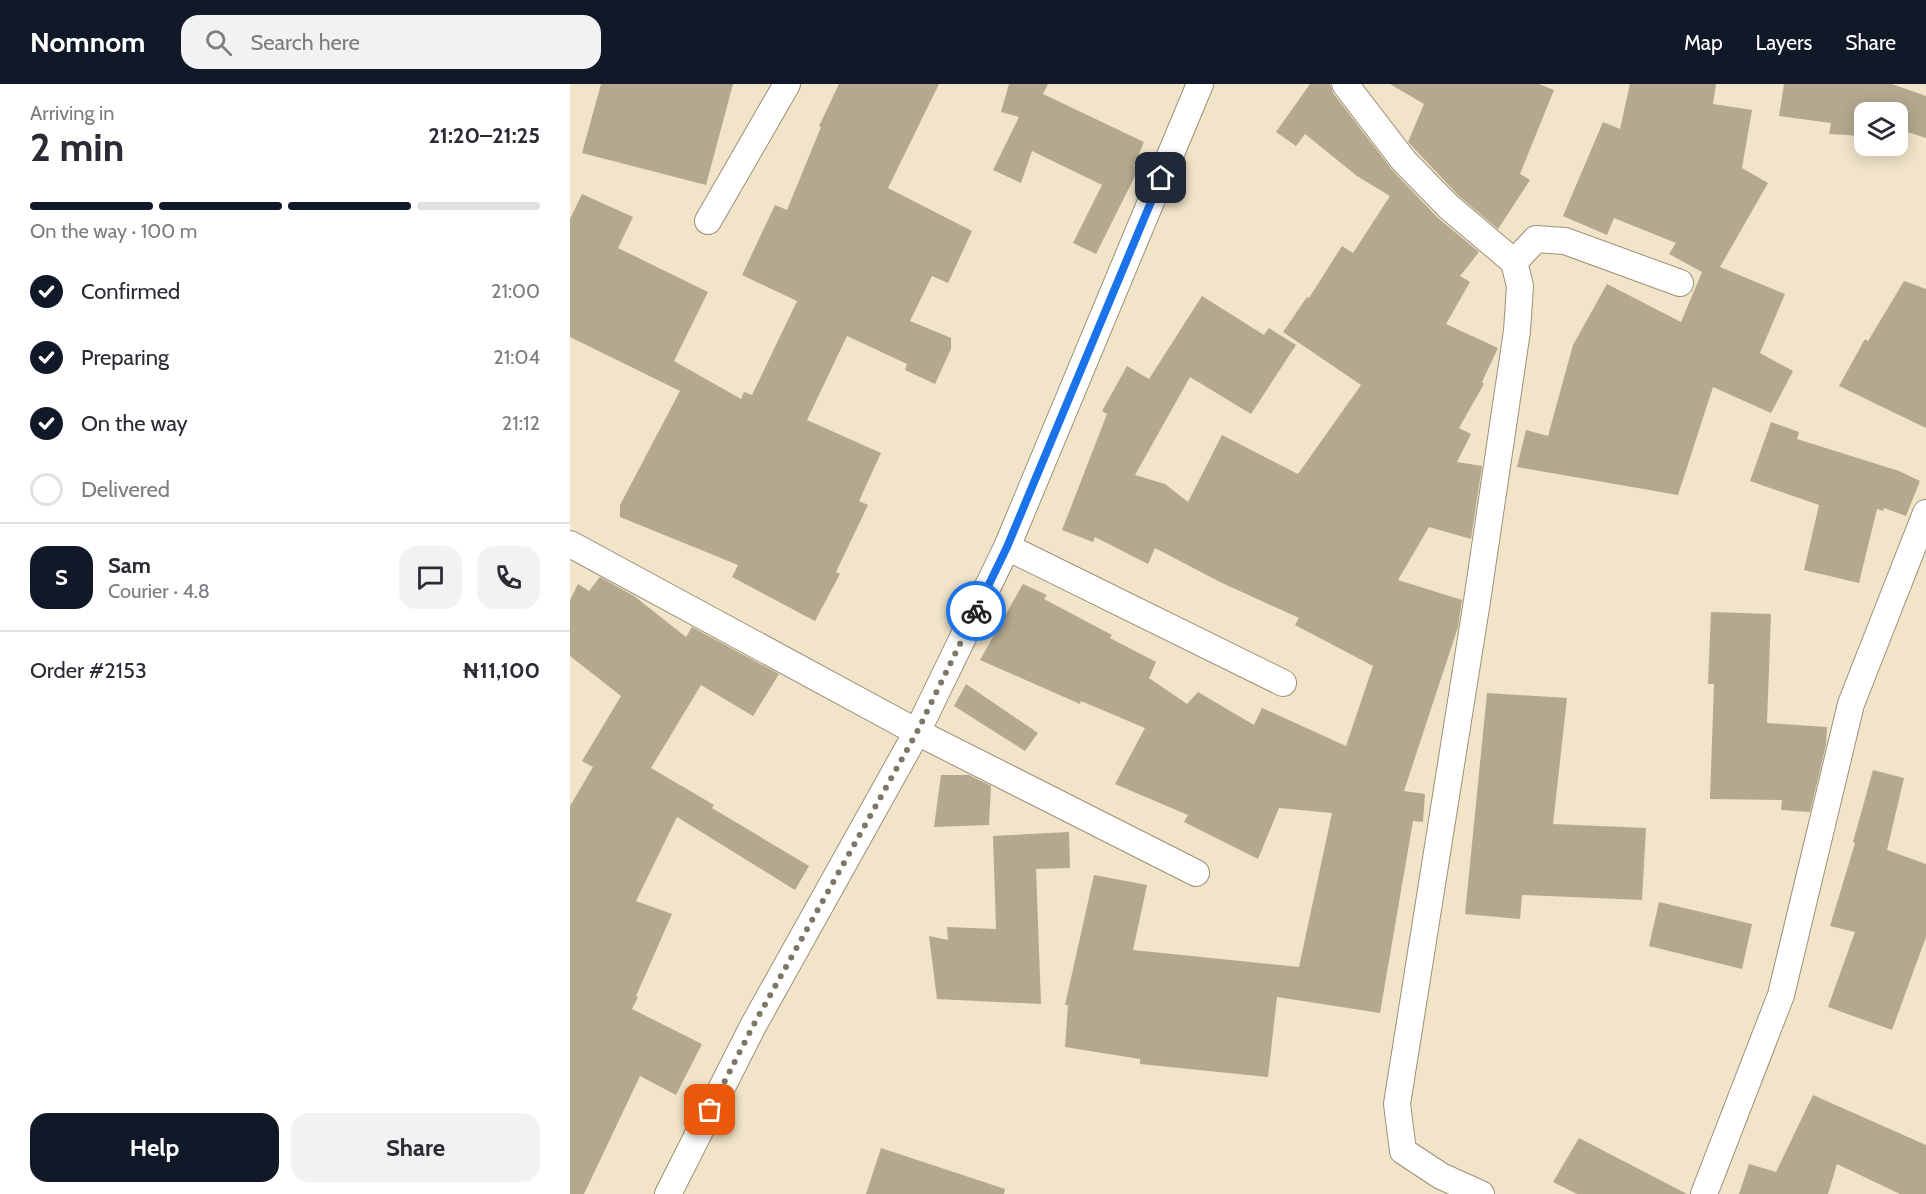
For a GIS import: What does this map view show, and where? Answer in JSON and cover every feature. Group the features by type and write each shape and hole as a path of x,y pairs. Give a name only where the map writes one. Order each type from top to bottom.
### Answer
{"street":[{"path":"708,221 788,84"},
{"path":"668,1194 753,1026 917,732 1007,547 1200,84"},
{"path":"1345,84 1404,161 1449,207 1514,262 1520,286 1517,331 1476,613 1397,1104 1403,1151 1441,1176 1481,1194"},
{"path":"1514,262 1536,239 1565,241 1680,282"},
{"path":"1704,1194 1781,995 1851,704 1926,513"},
{"path":"570,544 917,732 1196,873"},
{"path":"1007,547 1283,682"}],"building":[{"path":"601,84 733,84 706,185 582,153"},
{"path":"839,84 939,84 888,188 972,231 948,283 932,276 910,321 951,338 951,349 935,384 905,370 907,364 847,336 807,420 881,453 859,501 868,505 836,572 840,574 815,621 732,577 738,565 620,517 620,505 680,391 570,337 570,219 582,194 633,217 618,248 708,292 674,361 741,399 744,392 752,395 797,301 742,275 775,205 787,210 821,127 819,126"},
{"path":"1009,84 1048,84 1043,94 1144,142 1134,166 1139,168 1096,254 1073,243 1102,185 1032,151 1021,183 993,170 1019,117 1001,112"},
{"path":"1310,84 1330,84 1333,93 1393,171 1438,218 1479,252 1460,276 1470,282 1446,324 1498,348 1482,382 1484,384 1459,428 1471,434 1457,462 1482,466 1471,539 1429,527 1398,580 1462,600 1458,627 1404,791 1425,794 1423,822 1413,821 1380,1013 1277,997 1268,1077 1140,1064 1140,1059 1065,1047 1068,1005 1065,1005 1094,875 1147,885 1133,950 1299,967 1332,813 1279,808 1258,859 1184,822 1188,815 1115,784 1145,728 1081,701 1080,704 980,660 1023,584 1047,595 1044,599 1112,635 1110,638 1156,662 1149,678 1187,704 1198,692 1254,725 1262,708 1346,746 1373,666 1295,625 1299,618 1220,582 1155,548 1148,564 1095,537 1093,542 1062,530 1107,414 1102,411 1127,366 1149,379 1202,296 1264,335 1269,328 1296,345 1251,414 1190,377 1135,475 1165,484 1188,502 1222,435 1298,474 1361,385 1283,332 1307,297 1309,298 1342,246 1353,253 1390,196 1357,176 1305,134 1296,146 1276,132"},
{"path":"1390,84 1539,84 1554,90 1520,174 1530,180 1498,229 1459,196 1408,142 1424,104"},
{"path":"1630,84 1716,84 1713,104 1752,110 1742,168 1768,183 1720,267 1785,294 1760,353 1793,371 1771,413 1713,387 1678,495 1517,467 1526,430 1548,436 1573,345 1607,284 1681,322 1702,272 1669,254 1676,243 1614,218 1607,235 1563,216 1603,122 1620,129"},
{"path":"1784,84 1892,84 1926,96 1926,138 1908,132 1908,102 1854,102 1854,135 1829,134 1831,123 1779,116"},
{"path":"1904,281 1926,289 1926,428 1839,386 1865,339 1868,341"},
{"path":"1771,422 1799,432 1797,439 1899,471 1920,481 1906,516 1884,508 1883,511 1877,509 1859,583 1804,570 1819,505 1750,481"},
{"path":"600,577 634,596 686,637 692,627 779,674 753,716 701,685 651,768 714,805 712,808 809,866 795,890 677,817 636,901 672,914 632,1009 702,1044 676,1095 640,1076 584,1194 570,1194 570,806 593,767 582,761 621,696 570,656 570,600 578,584 589,591"},
{"path":"1711,612 1771,614 1767,723 1827,727 1826,745 1810,812 1781,810 1782,800 1710,799 1714,684 1708,684"},
{"path":"966,684 1038,733 1025,751 954,706"},
{"path":"1487,693 1567,698 1553,824 1646,828 1642,900 1522,895 1520,919 1465,914"},
{"path":"1873,770 1904,778 1887,850 1926,864 1926,937 1892,1030 1828,1007 1855,932 1830,926 1855,843 1853,842"},
{"path":"941,775 969,775 991,786 989,825 934,827"},
{"path":"1069,832 1070,868 1036,869 1041,1004 937,999 929,936 948,940 947,927 996,929 993,836"},
{"path":"1659,902 1752,924 1742,969 1649,946"},
{"path":"1813,1095 1926,1145 1926,1194 1900,1194 1837,1164 1828,1194 1739,1194 1749,1164 1776,1172"},
{"path":"1579,1138 1687,1194 1577,1194 1553,1182"},
{"path":"881,1148 1005,1189 1004,1194 866,1194"}],"way so far":[{"path":"710,1110 753,1026 917,732 976,611"}],"route":[{"path":"976,611 1007,547 1161,178"}]}
